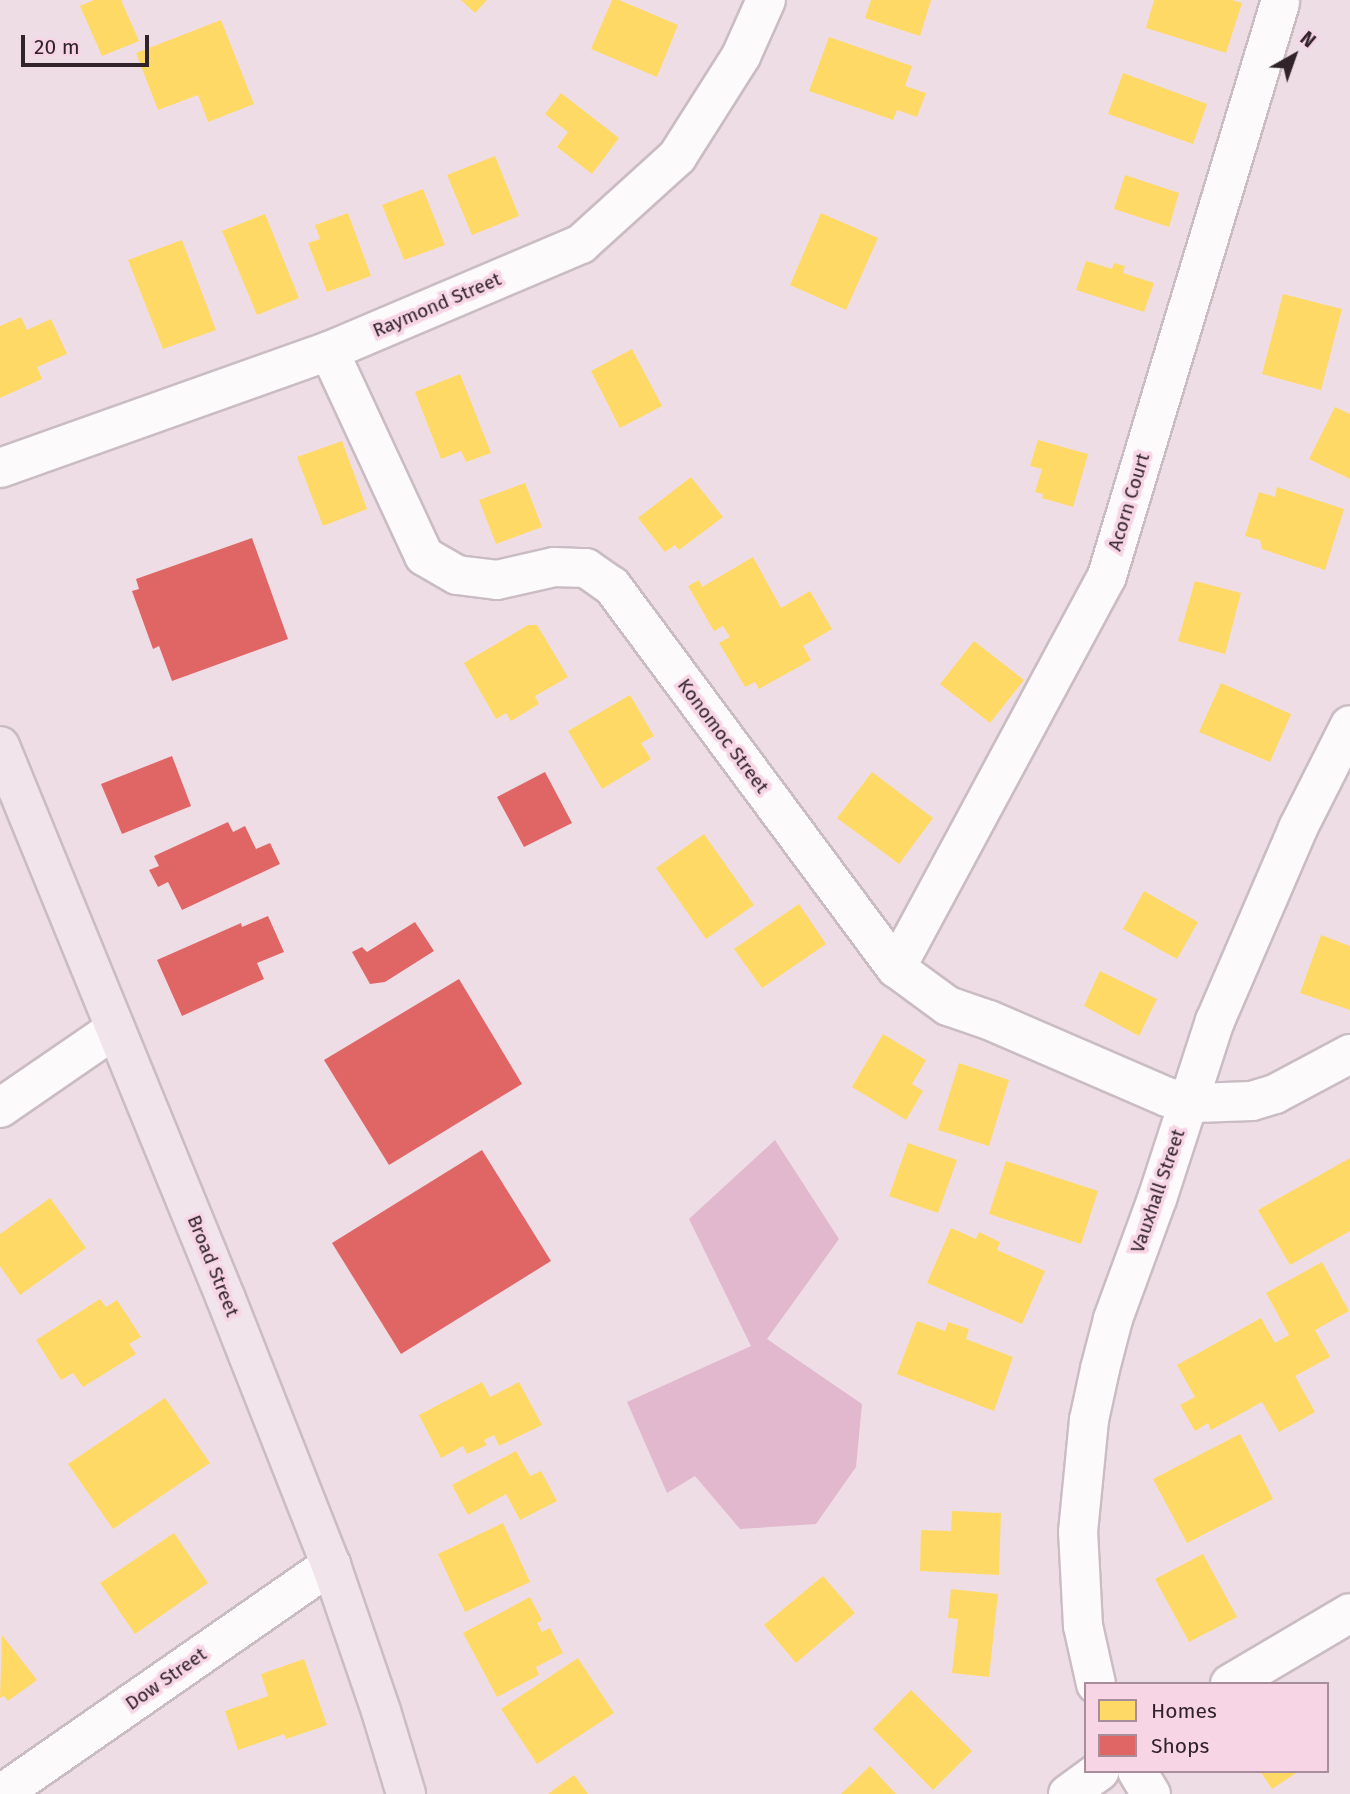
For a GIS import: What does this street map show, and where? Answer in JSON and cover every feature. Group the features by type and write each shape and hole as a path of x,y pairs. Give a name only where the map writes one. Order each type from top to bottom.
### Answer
{"main road":[{"name":"Broad Street","path":"0,746 331,1565 369,1672 406,1794"}],"street":[{"name":"Raymond Street","path":"0,468 329,351 580,244 677,158 741,57 766,0"},
{"name":"Acorn Court","path":"896,968 1107,576 1280,3"},
{"name":"Konomoc Street","path":"329,351 424,556 457,575 497,580 554,567 586,568 612,586 896,968 948,1006 989,1020 1167,1097 1188,1101 1224,1104 1252,1101 1297,1084 1350,1054"},
{"name":"Vauxhall Street","path":"1096,1682 1083,1626 1078,1532 1089,1420 1113,1319 1215,1021 1298,828 1350,725"},
{"path":"0,1108 116,1029"},
{"name":"Dow Street","path":"1,1794 331,1565"},
{"path":"1233,1682 1350,1613"},
{"path":"1068,1794 1097,1773"},
{"path":"1138,1773 1151,1794"}],"shaded area":[{"path":"775,1140 839,1239 767,1339 862,1404 856,1467 816,1524 740,1529 695,1476 667,1493 627,1402 751,1346 689,1219"}],"building: Homes":[{"path":"94,0 121,0 139,41 102,56 80,6"},
{"path":"461,0 487,0 475,13"},
{"path":"612,0 619,0 678,25 657,77 591,49"},
{"path":"871,0 931,0 920,36 865,18"},
{"path":"1154,0 1232,0 1242,3 1226,53 1146,28"},
{"path":"221,20 254,104 208,122 198,95 158,110 136,53"},
{"path":"829,37 912,66 905,86 926,93 917,117 897,110 893,120 809,91"},
{"path":"1123,73 1207,104 1193,144 1108,114"},
{"path":"561,93 619,138 592,174 557,147 568,132 545,114"},
{"path":"495,156 519,216 472,235 447,175"},
{"path":"1125,175 1179,193 1169,227 1114,209"},
{"path":"423,189 445,245 404,260 382,205"},
{"path":"348,213 371,276 327,292 308,243 320,239 315,225"},
{"path":"821,213 878,238 846,310 790,285"},
{"path":"265,214 299,298 257,315 222,231"},
{"path":"182,240 216,330 163,349 128,260"},
{"path":"1086,261 1112,269 1114,263 1125,266 1123,273 1154,283 1144,312 1076,290"},
{"path":"1283,294 1342,309 1321,390 1262,374"},
{"path":"21,317 27,330 51,319 67,354 37,367 42,379 0,398 0,326"},
{"path":"632,349 662,406 620,428 591,371"},
{"path":"460,374 491,453 466,462 461,451 441,459 415,392"},
{"path":"1335,407 1350,414 1350,479 1309,459"},
{"path":"1038,440 1088,454 1073,507 1042,498 1043,494 1035,492 1042,469 1030,466"},
{"path":"342,441 367,509 323,526 297,457"},
{"path":"691,477 723,517 679,550 675,545 665,552 638,518"},
{"path":"525,483 542,527 496,544 479,500"},
{"path":"1277,487 1344,509 1325,570 1262,549 1260,540 1245,536 1259,492 1275,497"},
{"path":"753,557 781,608 810,591 832,629 803,646 811,660 759,689 755,682 745,687 719,643 730,637 723,626 714,631 688,586 699,580 702,587"},
{"path":"1195,581 1241,593 1225,654 1178,641"},
{"path":"528,625 537,625 568,677 535,696 539,704 511,721 506,713 496,719 464,663"},
{"path":"974,641 1024,680 990,723 940,684"},
{"path":"1221,683 1291,714 1270,762 1199,732"},
{"path":"630,695 654,736 641,743 651,759 602,789 568,731"},
{"path":"872,772 933,818 899,864 837,818"},
{"path":"704,834 754,905 706,939 656,868"},
{"path":"1144,891 1198,922 1177,959 1123,929"},
{"path":"799,904 826,944 762,988 734,949"},
{"path":"1321,935 1350,946 1350,1010 1300,993"},
{"path":"1100,971 1157,999 1139,1036 1084,1006"},
{"path":"883,1034 926,1060 912,1084 923,1091 906,1120 852,1087"},
{"path":"959,1063 1009,1080 989,1146 938,1130"},
{"path":"908,1143 957,1160 938,1213 889,1196"},
{"path":"1350,1158 1350,1231 1290,1265 1258,1210"},
{"path":"1006,1161 1098,1191 1081,1244 989,1214"},
{"path":"50,1198 86,1248 20,1295 0,1266 0,1234"},
{"path":"951,1228 976,1239 979,1232 1000,1242 997,1250 1045,1271 1022,1324 927,1283"},
{"path":"1322,1262 1349,1311 1315,1330 1330,1357 1295,1376 1315,1412 1279,1432 1262,1402 1211,1430 1208,1423 1195,1431 1180,1405 1195,1397 1177,1365 1261,1318 1275,1343 1289,1335 1266,1293"},
{"path":"100,1299 106,1307 117,1300 141,1337 129,1344 136,1354 83,1387 73,1373 61,1380 36,1340"},
{"path":"917,1321 945,1331 948,1322 969,1329 966,1339 1013,1357 994,1411 897,1374"},
{"path":"482,1382 490,1397 519,1382 542,1425 499,1446 494,1435 484,1440 487,1445 467,1454 463,1446 441,1458 419,1415"},
{"path":"165,1398 210,1463 113,1529 68,1464"},
{"path":"1240,1434 1273,1499 1187,1543 1153,1479"},
{"path":"516,1451 530,1476 541,1471 557,1501 520,1520 506,1494 468,1515 452,1485"},
{"path":"952,1511 1001,1513 999,1575 920,1571 921,1530 951,1531"},
{"path":"503,1523 530,1582 465,1612 438,1554"},
{"path":"174,1533 208,1583 135,1634 100,1583"},
{"path":"1203,1554 1237,1617 1189,1642 1155,1579"},
{"path":"823,1576 855,1613 796,1663 764,1625"},
{"path":"951,1589 998,1594 989,1677 952,1673 958,1619 948,1618"},
{"path":"530,1597 542,1620 537,1623 542,1632 550,1628 563,1653 536,1667 539,1675 497,1697 463,1633"},
{"path":"2,1635 37,1680 8,1701 4,1696 0,1698"},
{"path":"578,1658 614,1713 537,1764 501,1709"},
{"path":"304,1659 327,1725 286,1739 284,1734 238,1750 225,1711 268,1696 261,1674"},
{"path":"911,1690 972,1751 933,1790 873,1729"},
{"path":"870,1766 896,1794 841,1794"},
{"path":"1261,1773 1296,1773 1272,1789"},
{"path":"574,1775 588,1794 548,1794"}],"building: Shops":[{"path":"252,538 288,639 172,681 159,646 153,649 132,591 139,589 136,579"},
{"path":"172,756 191,806 122,834 101,784"},
{"path":"545,772 572,823 524,847 497,797"},
{"path":"228,822 233,832 245,826 256,849 270,843 280,864 182,910 168,882 158,887 149,870 159,866 154,856"},
{"path":"268,916 284,952 257,963 264,979 182,1016 157,960 241,923 242,927"},
{"path":"415,922 434,951 385,982 370,984 352,952 362,947 367,952"},
{"path":"459,979 522,1084 389,1165 324,1060"},
{"path":"482,1150 551,1261 401,1354 332,1243"}]}
